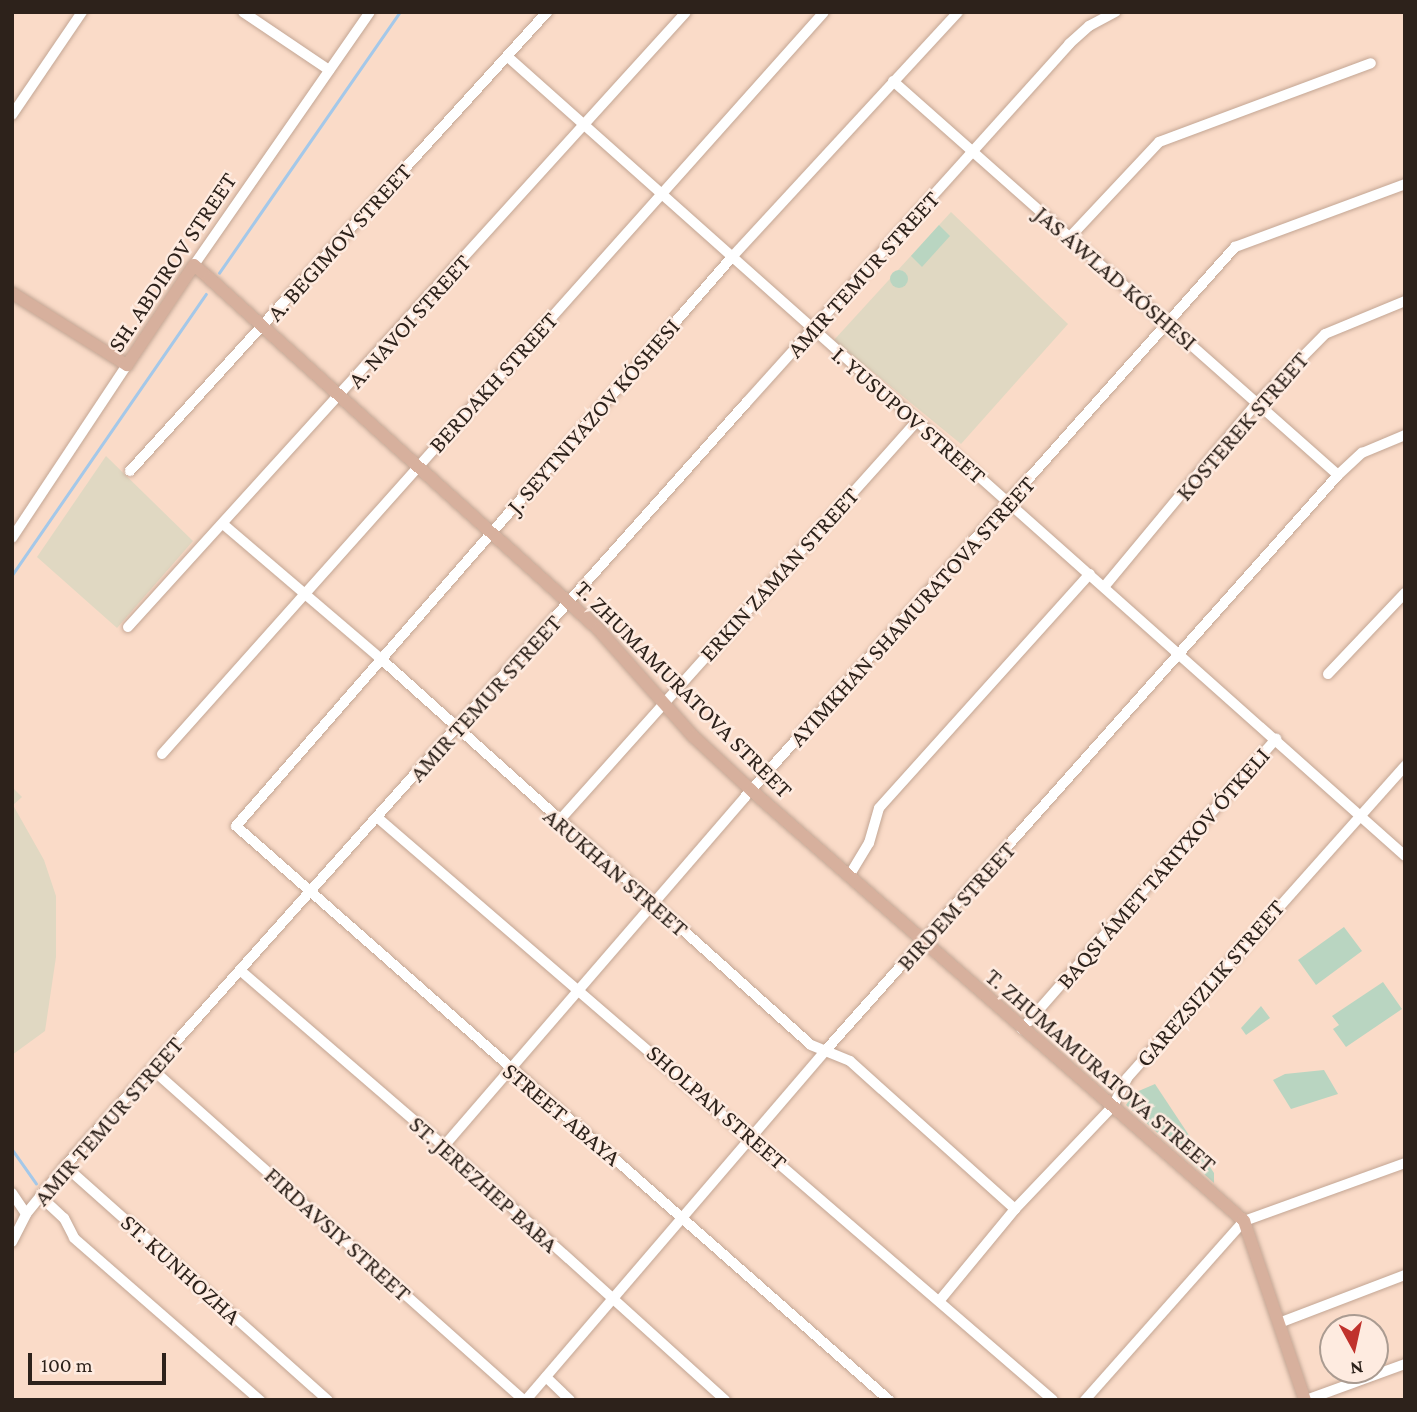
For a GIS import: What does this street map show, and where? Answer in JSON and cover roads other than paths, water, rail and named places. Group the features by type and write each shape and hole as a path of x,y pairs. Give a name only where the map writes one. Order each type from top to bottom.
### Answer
{"main road":[{"name":"T. ZHUMAMURATOVA STREET","path":"194,265 570,603 751,790 1244,1221"},
{"name":"SH. ABDIROV STREET","path":"127,365 194,265"},
{"path":"12,293 127,365"},
{"path":"1244,1221 1305,1400"}],"street":[{"path":"12,115 82,12"},
{"path":"243,12 329,71"},
{"name":"SH. ABDIROV STREET","path":"194,265 370,12"},
{"name":"A. BEGIMOV STREET","path":"130,471 547,12"},
{"name":"A. NAVOI STREET","path":"128,627 587,126 686,12"},
{"name":"BERDAKH STREET","path":"162,754 824,12"},
{"name":"J. SEYTNIYAZOV KÓSHESI","path":"236,826 732,257 958,12"},
{"name":"AMIR TEMUR STREET","path":"12,1242 26,1214 65,1166 971,152 1069,44 1089,26 1115,12"},
{"name":"I. YUSUPOV STREET","path":"508,57 1405,856"},
{"path":"1069,238 1159,142 1371,63"},
{"name":"JAS ÁWLAD KÓSHESI","path":"893,81 1338,475"},
{"name":"AYIMKHAN SHAMURATOVA STREET","path":"444,1146 751,790 1010,503 1235,247 1405,184"},
{"name":"KOSTEREK STREET","path":"1104,587 1257,403 1325,334 1405,301"},
{"name":"SH. ABDIROV STREET","path":"12,538 127,365"},
{"name":"ERKIN ZAMAN STREET","path":"558,822 917,421"},
{"name":"BIRDEM STREET","path":"525,1400 825,1051 1181,655 1338,475 1362,453 1405,435"},
{"name":"ARUKHAN STREET","path":"223,524 380,658 456,731 811,1045 850,1061 1015,1209"},
{"path":"849,876 869,842 879,808 1090,574"},
{"path":"1328,674 1405,593"},
{"path":"1022,1029 1276,739"},
{"name":"GAREZSIZLIK STREET","path":"940,1300 1015,1209 1113,1106 1127,1077 1405,766"},
{"name":"SHOLPAN STREET","path":"378,818 752,1137 1054,1400"},
{"name":"STREET ABAYA","path":"236,826 510,1070 683,1217 889,1400"},
{"name":"ST. JEREZHEP BABA","path":"241,971 444,1146 725,1400"},
{"name":"FIRDAVSIY STREET","path":"152,1069 525,1400"},
{"path":"1085,1400 1244,1221 1405,1163"},
{"name":"ST. KUNHOZHA","path":"65,1166 328,1400"},
{"path":"12,1194 26,1214"},
{"path":"40,1196 64,1218 74,1238 260,1400"},
{"path":"1279,1323 1405,1275"},
{"path":"1305,1400 1405,1364"},
{"path":"546,1377 570,1400"}],"waterway":[{"path":"219,273 400,12"},
{"path":"12,575 206,294"},
{"path":"12,1149 36,1183"}]}
